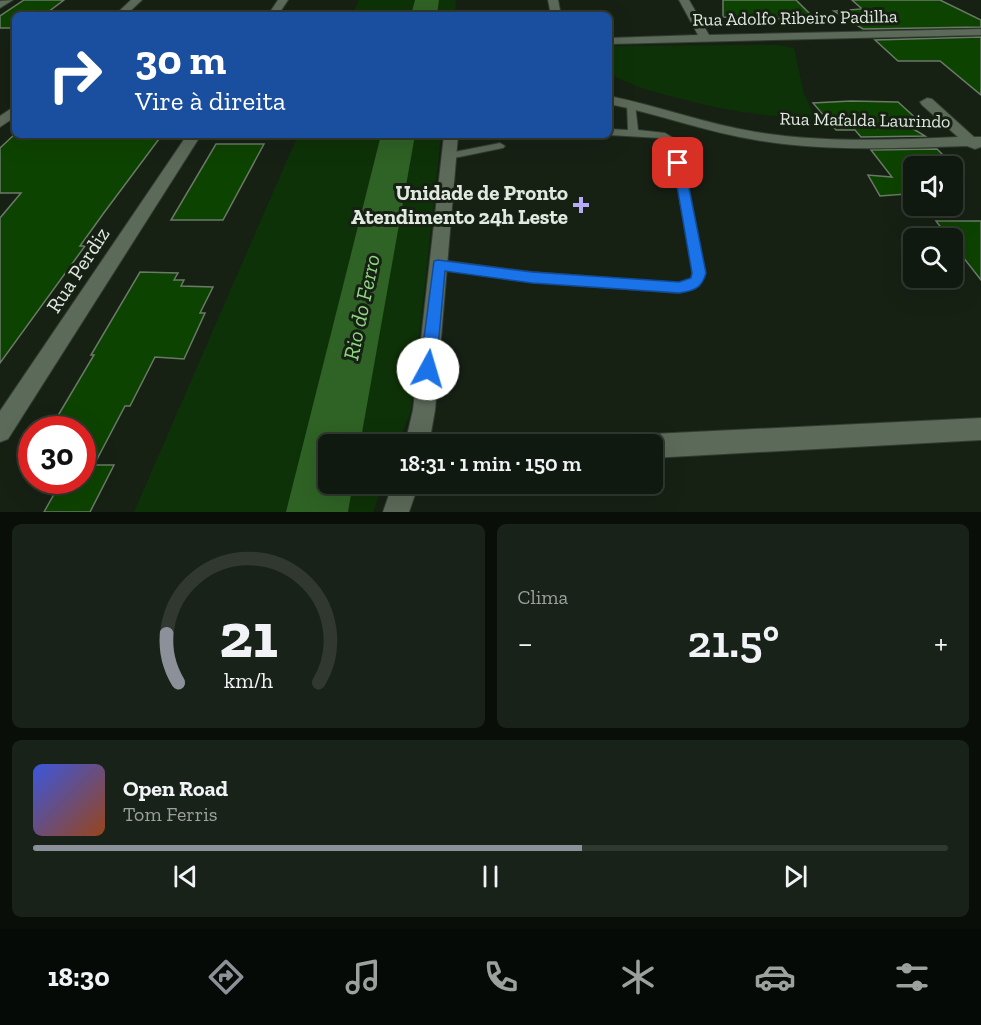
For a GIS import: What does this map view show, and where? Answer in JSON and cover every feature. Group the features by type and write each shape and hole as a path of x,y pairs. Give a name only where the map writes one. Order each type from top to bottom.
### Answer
{"street":[{"path":"0,5 8,0"},
{"path":"123,12 137,0"},
{"path":"684,0 706,39"},
{"name":"Rua Adolfo Ribeiro Padilha","path":"612,41 981,32"},
{"name":"Rua Mafalda Laurindo","path":"612,101 756,136 829,142 978,144"},
{"path":"927,102 978,144"},
{"path":"0,123 12,113"},
{"name":"Rua Perdiz","path":"0,431 192,138"},
{"path":"419,434 424,410 451,138"},
{"path":"663,445 981,429"},
{"path":"396,512 402,494"}],"lane":[{"path":"631,104 633,133"},
{"path":"438,265 532,278 679,288 691,286 697,281 699,273 675,142 662,135 612,132"},
{"path":"449,156 500,146"}],"green space":[{"path":"359,0 456,0 455,12 353,12"},
{"path":"778,45 794,48 804,94 816,119 762,115 709,106 649,90 612,75 612,46"},
{"path":"297,138 441,138 411,411 402,434 318,434 318,494 380,494 373,512 134,512"}],"building":[{"path":"24,0 64,0 48,12 12,12 12,28 0,28 0,16"},
{"path":"723,0 796,0 816,20 723,17"},
{"path":"852,0 940,0 981,20 981,27 863,29 834,11 862,9"},
{"path":"981,37 981,95 940,61 898,61 875,40"},
{"path":"898,102 919,121 902,122 925,136 861,137 855,130 836,130 813,103"},
{"path":"12,137 160,138 80,246 85,246 0,363 0,218 21,193 0,193 0,148"},
{"path":"216,144 264,144 223,220 171,220"},
{"path":"937,149 944,156 903,156 903,194 880,196 868,175 892,177 871,150"},
{"path":"936,221 981,221 981,280 963,257 963,228 941,228"},
{"path":"140,272 178,273 174,280 184,280 181,286 213,287 200,313 205,313 184,359 155,357 130,406 125,406 96,461 96,416 58,416 94,355 91,355"},
{"path":"96,465 114,465 90,512 44,512 54,494 96,494"}],"waterway":[{"name":"Rio do Ferro","path":"425,12 427,0"},
{"name":"Rio do Ferro","path":"333,434 397,138"},
{"name":"Rio do Ferro","path":"317,512 321,494"}],"place":[{"name":"Unidade de Pronto Atendimento 24h Leste","path":"581,205"}],"route":[{"path":"428,369 438,265 532,278 679,288 691,286 697,281 699,273 678,163"}]}
